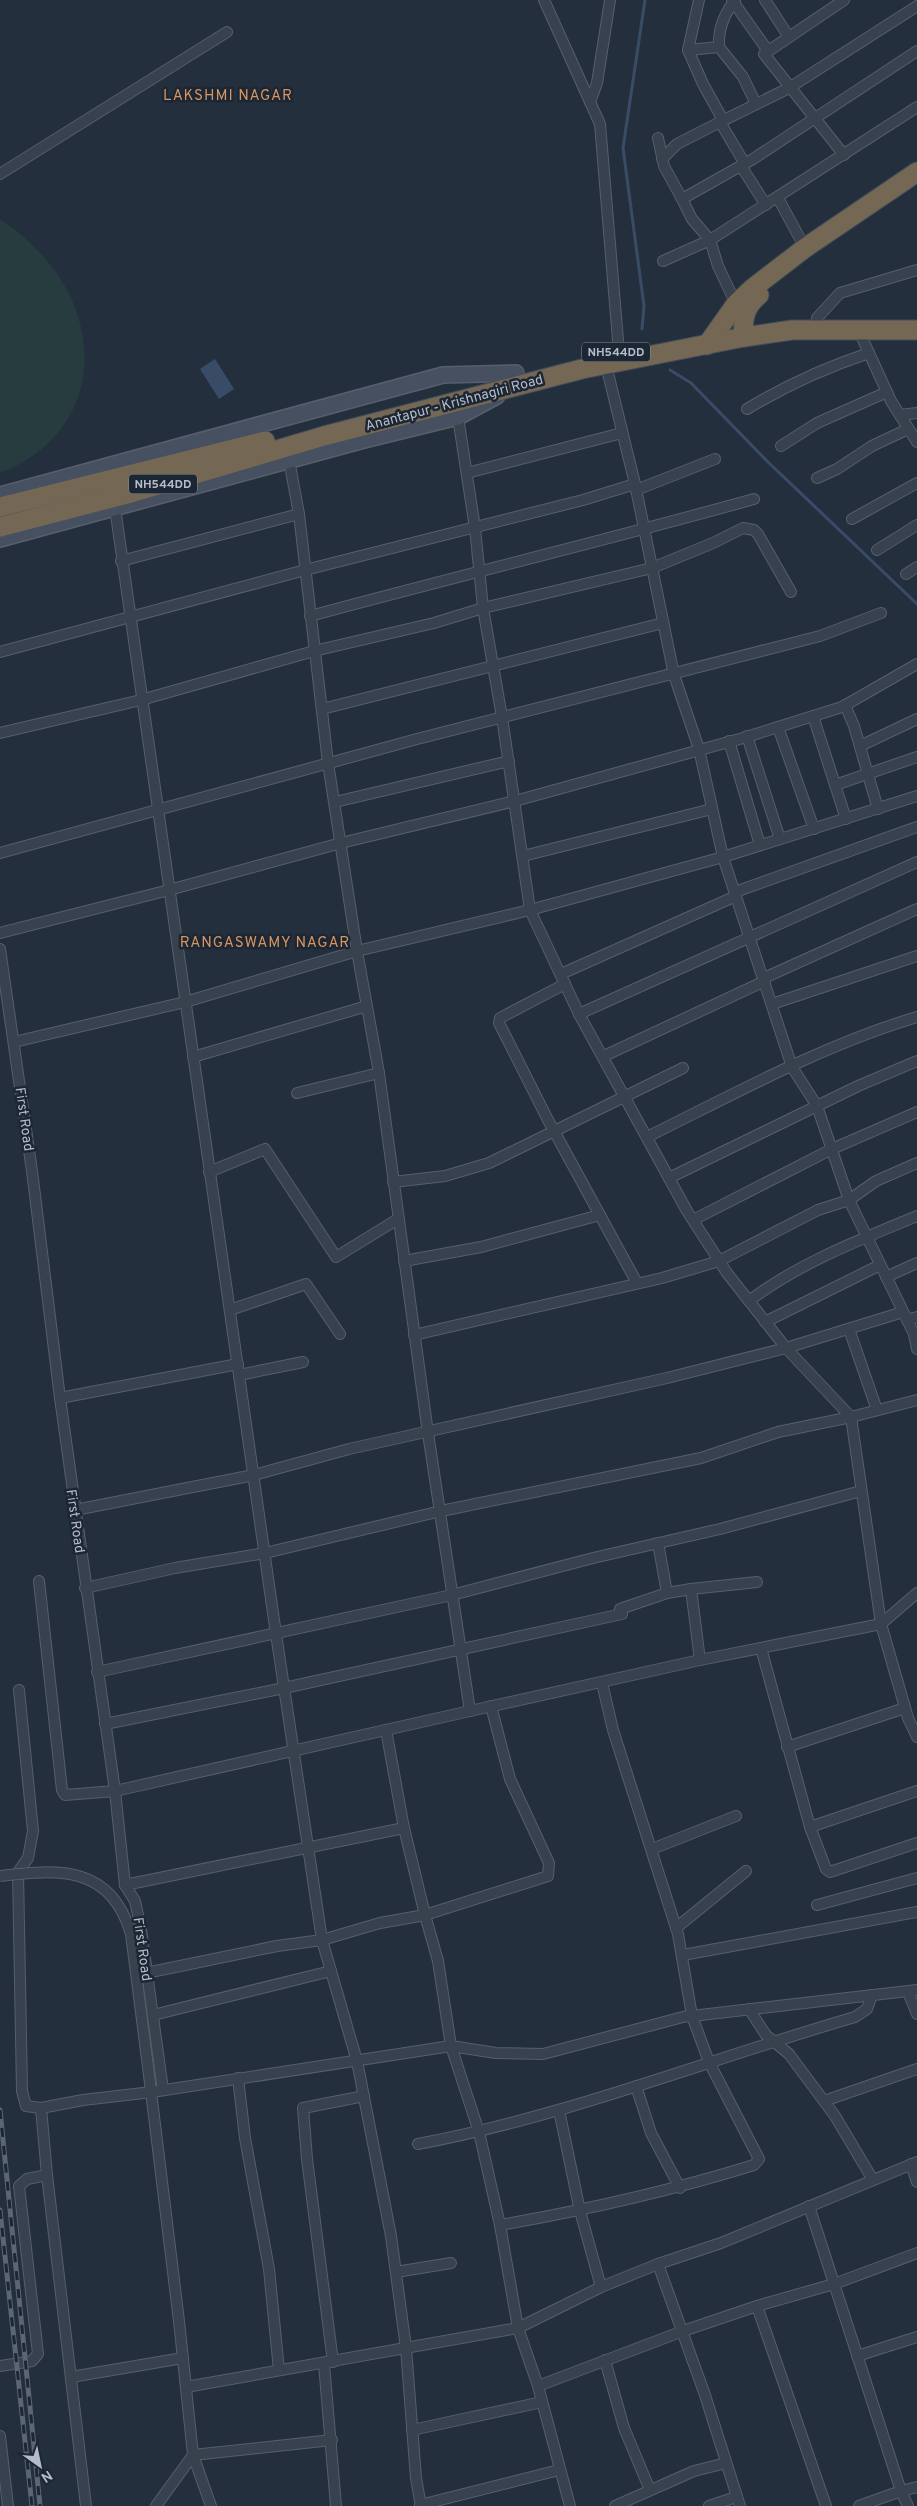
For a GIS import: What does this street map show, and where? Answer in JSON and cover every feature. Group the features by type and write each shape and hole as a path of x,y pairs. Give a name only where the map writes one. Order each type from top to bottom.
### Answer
{"highway":[{"path":"712,338 736,304 805,248 917,172"},
{"path":"744,331 746,310 756,297 810,256 917,183"},
{"name":"Anantapur - Krishnagiri Road","path":"0,527 131,493 323,432 517,379 564,361 612,358 817,318 917,320"},
{"name":"Anantapur - Krishnagiri Road","path":"744,331 917,330"},
{"name":"NH544DD","path":"0,507 323,432"}],"street":[{"path":"544,0 600,124 612,358 622,433 674,675 699,749 723,857 765,979 792,1067 817,1106 849,1200 880,1265 909,1316 917,1349"},
{"path":"590,102 598,83 610,0"},
{"path":"699,0 688,50 743,165 766,205"},
{"path":"734,0 748,26 768,51"},
{"path":"734,0 720,28 719,48 743,76 756,104"},
{"path":"765,0 789,37"},
{"path":"844,0 764,54 789,88 844,155"},
{"path":"662,159 677,144 789,88 917,6"},
{"path":"0,174 227,32"},
{"path":"688,50 719,48"},
{"path":"682,199 743,165 816,119 917,51"},
{"path":"663,261 710,240 917,107"},
{"path":"658,138 662,159 669,177 692,219 710,240 718,266 736,304"},
{"path":"778,198 805,248"},
{"path":"817,318 840,293 917,270"},
{"path":"858,329 887,392 917,442"},
{"path":"747,409 774,393 841,362 869,353"},
{"path":"0,495 443,375 517,379"},
{"path":"0,539 289,460 458,417 517,379"},
{"path":"781,446 817,423 887,392"},
{"path":"900,415 917,412"},
{"path":"458,417 475,528 483,608 509,761 530,910 579,1014 604,1056 624,1097 693,1220 719,1261 765,1322 786,1348 851,1418 881,1624 917,1737"},
{"path":"816,478 837,469 872,446 908,429"},
{"path":"467,473 622,433"},
{"path":"0,652 305,570 635,487 715,458"},
{"path":"289,460 299,514 328,763 357,951 379,1073 414,1335 441,1511 459,1650 470,1711"},
{"path":"852,519 884,503 906,487 917,483"},
{"path":"310,616 479,570 644,530 754,499"},
{"path":"115,508 209,1172 322,1940 357,2061 396,2272 406,2348 416,2478 420,2506 559,2470"},
{"path":"121,561 299,514"},
{"path":"877,550 917,525"},
{"path":"0,734 141,700 314,651 652,568 713,543 743,528 754,530 758,534 791,592"},
{"path":"906,574 917,568"},
{"path":"0,853 328,763 820,636 881,613"},
{"path":"322,709 663,623"},
{"path":"0,932 169,890 341,843 515,801 778,727 845,705 917,664"},
{"path":"845,705 860,746 878,809"},
{"path":"813,716 846,819"},
{"path":"860,746 917,719"},
{"path":"778,727 814,829"},
{"path":"747,736 780,839"},
{"path":"729,741 760,845"},
{"path":"835,785 917,757"},
{"path":"334,802 509,761"},
{"path":"14,1042 185,1002 357,951 530,910 723,857 917,796"},
{"path":"523,856 712,809"},
{"path":"638,1283 554,1131 498,1020 563,979 735,894 917,827"},
{"path":"579,1014 917,862"},
{"path":"604,1056 917,909"},
{"name":"First Road","path":"0,949 5,1016 14,1042 32,1171 85,1588 115,1791 125,1885 135,1901 141,1929 163,2090"},
{"path":"772,1004 917,956"},
{"path":"193,1057 367,1006"},
{"path":"647,1137 750,1085 856,1040 917,1017"},
{"path":"669,1178 817,1106 917,1061"},
{"path":"393,1182 445,1176 473,1169 682,1068"},
{"path":"297,1093 379,1073"},
{"path":"693,1220 832,1149 917,1112"},
{"path":"209,1172 266,1149 336,1257 398,1219"},
{"path":"414,1335 638,1283 719,1261 818,1210 849,1200 876,1181 917,1163"},
{"path":"404,1261 481,1247 600,1215"},
{"path":"749,1301 769,1286 800,1268 917,1216"},
{"path":"886,1276 917,1263"},
{"path":"765,1322 880,1265"},
{"path":"230,1310 306,1284 340,1334"},
{"path":"75,1510 254,1475 349,1449 667,1378 786,1348 849,1328 909,1316"},
{"path":"849,1328 877,1410"},
{"path":"240,1376 303,1362"},
{"path":"60,1398 238,1364"},
{"path":"85,1588 175,1568 265,1553 441,1511 700,1458 778,1432 851,1418 917,1400"},
{"path":"97,1672 452,1595 593,1558 720,1529 861,1491"},
{"path":"658,1543 667,1593"},
{"path":"39,1581 63,1794 68,1795 115,1791 700,1660 881,1624 917,1593"},
{"path":"105,1724 459,1650 621,1611 667,1593 757,1582"},
{"path":"691,1589 700,1660"},
{"path":"761,1648 810,1827 826,1869 830,1872 917,1843"},
{"path":"500,2225 580,2212 680,2188 754,2165 759,2158 709,2062 692,2016 683,1955 676,1928 614,1730 602,1682"},
{"path":"19,1690 33,1831 28,1858 18,1872 22,2091 26,2106 41,2108 83,2100 152,2092 450,2046 496,2052 543,2054 692,2016 872,1995 913,1991 917,2014"},
{"path":"146,1973 277,1946 322,1940 380,1923 425,1915 548,1876 549,1863 510,1779 491,1706"},
{"path":"787,1747 910,1714"},
{"path":"386,1730 404,1828 438,1961 450,2046 479,2132 500,2225 518,2328 538,2386 570,2506"},
{"path":"810,1827 917,1791"},
{"path":"652,1849 736,1816"},
{"path":"125,1885 404,1828"},
{"path":"676,1928 746,1871"},
{"path":"0,1876 64,1872 80,1877 102,1888 116,1901 125,1914 131,1934 152,2092 193,2455 211,2506"},
{"path":"818,1905 917,1878"},
{"path":"683,1955 917,1912"},
{"path":"153,2015 331,1971"},
{"path":"418,2144 479,2132 559,2110 855,2017 867,2009 872,1995"},
{"path":"749,2009 772,2042 790,2054 824,2101 873,2180"},
{"path":"824,2101 917,2069"},
{"path":"238,2078 245,2138 269,2269 279,2370"},
{"path":"636,2086 651,2133 680,2188"},
{"path":"336,2506 328,2363 306,2159 303,2108 364,2096"},
{"path":"41,2108 47,2175 86,2506"},
{"path":"559,2110 580,2212 600,2287"},
{"path":"186,2387 518,2328 600,2287 658,2264 721,2243 914,2163 917,2182"},
{"path":"0,2366 32,2361 38,2354 19,2186 27,2179 47,2175"},
{"path":"809,2206 901,2492 908,2506"},
{"path":"538,2386 683,2331 757,2306 834,2284 917,2253"},
{"path":"396,2272 451,2263"},
{"path":"658,2264 683,2331 738,2502 709,2506"},
{"path":"757,2306 793,2415 826,2506"},
{"path":"857,2356 917,2337"},
{"path":"71,2377 183,2358"},
{"path":"605,2360 624,2428 650,2490"},
{"path":"412,2430 542,2402"},
{"path":"0,2436 3,2488 8,2506"},
{"path":"156,2506 193,2455 332,2440"},
{"path":"615,2506 694,2471 726,2464"},
{"path":"860,2506 917,2487"}],"green space":[{"path":"0,220 17,231 41,254 63,283 77,314 84,345 83,377 74,406 58,433 33,456 0,473"}],"water":[{"path":"215,359 234,389 219,399 200,369"}],"waterway":[{"path":"642,329 644,306 623,148 645,0"},
{"path":"670,370 691,383 768,462 917,604"}],"railway":[{"path":"0,2110 40,2506"},
{"path":"0,2210 32,2506"}],"district":[{"name":"LAKSHMI NAGAR","path":"228,95"},
{"name":"RANGASWAMY NAGAR","path":"265,942"}]}
